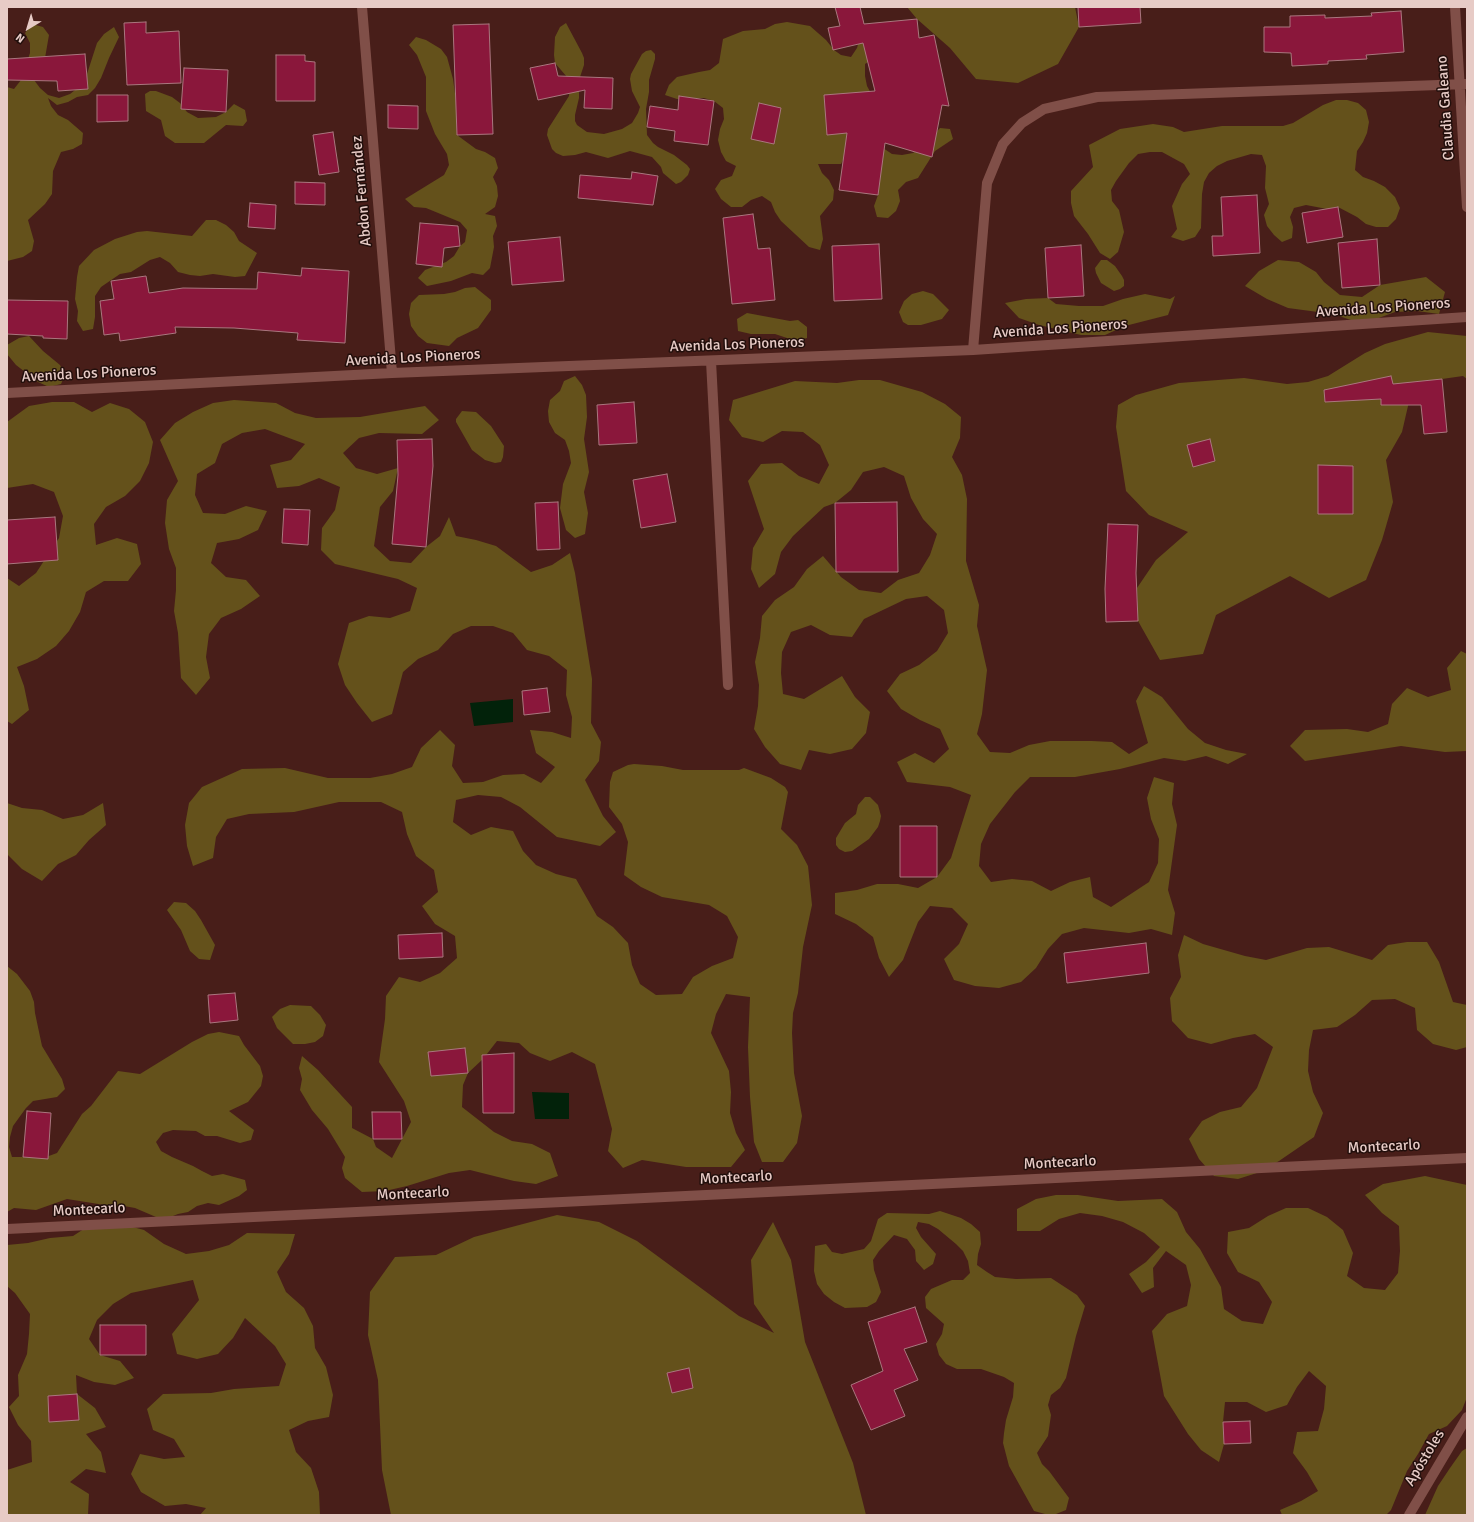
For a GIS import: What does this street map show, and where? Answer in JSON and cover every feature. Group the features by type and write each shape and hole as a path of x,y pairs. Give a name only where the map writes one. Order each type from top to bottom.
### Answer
{"street":[{"name":"Abdon Fernández","path":"362,7 392,373"},
{"name":"Claudia Galeano","path":"1455,7 1463,84 1467,207"},
{"path":"973,350 987,183 1003,144 1022,123 1044,109 1097,97 1463,84"},
{"name":"Avenida Los Pioneros","path":"7,393 392,373 973,350 1467,317"},
{"path":"711,361 728,685"},
{"name":"Montecarlo","path":"7,1229 1467,1158"},
{"name":"Apóstoles","path":"1409,1515 1467,1417"}],"shaded area":[{"path":"907,7 1075,7 1079,27 1058,64 1018,83 976,79 950,48 917,19"},
{"path":"787,22 810,26 841,55 851,57 857,48 860,38 870,53 868,62 865,64 865,76 867,86 873,97 883,148 892,154 902,155 913,153 923,146 940,128 950,129 953,139 935,151 918,178 906,182 898,190 900,201 896,211 888,218 877,217 874,206 878,195 879,177 843,160 841,164 818,164 822,173 829,180 834,190 833,200 820,216 823,239 820,250 809,247 781,221 771,202 762,196 751,200 742,207 731,207 721,199 715,189 721,180 732,176 736,166 726,161 721,152 718,140 724,119 723,108 714,101 704,98 677,99 665,95 669,85 677,77 710,70 719,63 723,39 743,31 765,29 775,24"},
{"path":"566,23 584,58 584,65 579,80 579,98 575,121 577,125 587,132 604,134 622,129 632,123 640,107 632,91 630,79 631,74 642,54 651,50 655,54 649,80 649,92 646,109 647,135 658,147 674,155 690,169 688,175 681,182 676,184 663,173 661,167 652,157 630,151 608,158 586,152 563,156 556,153 552,149 547,135 548,129 569,96 570,83 555,63 554,55 555,37 560,27"},
{"path":"32,24 43,27 49,35 45,58 34,80 48,95 59,98 70,94 79,87 86,77 97,43 104,34 114,27 119,37 101,78 95,88 88,95 77,97 68,102 57,105 48,98 51,106 58,115 68,120 83,133 82,144 73,149 61,152 53,171 52,194 45,204 28,220 34,241 32,251 23,257 7,261 7,87 14,89 21,80 30,53 30,43 25,33"},
{"path":"416,37 426,40 441,49 447,57 453,79 456,101 457,135 476,149 495,158 498,168 493,177 497,186 498,196 495,207 485,214 495,216 497,226 493,236 494,247 490,268 483,275 472,273 451,281 427,286 418,278 425,270 446,262 454,256 460,246 465,242 467,230 460,222 426,208 414,207 405,199 444,175 449,165 447,154 435,134 426,111 426,77 417,55 409,45"},
{"path":"150,91 156,91 172,97 180,103 187,112 198,118 216,117 226,112 234,104 245,110 247,121 243,126 226,125 204,143 175,143 165,136 161,120 146,111 145,94"},
{"path":"1336,100 1347,100 1358,103 1366,110 1369,122 1367,133 1357,151 1355,170 1363,177 1385,187 1395,197 1400,208 1396,219 1388,227 1376,227 1366,224 1357,217 1338,207 1327,209 1306,205 1294,208 1290,217 1293,227 1292,238 1282,242 1267,226 1264,215 1269,204 1265,188 1266,166 1262,155 1251,154 1227,161 1217,166 1209,173 1204,182 1202,194 1201,228 1195,237 1183,241 1171,237 1177,229 1172,206 1182,184 1190,174 1184,164 1162,152 1138,154 1129,163 1111,190 1112,201 1119,210 1124,232 1118,252 1110,259 1100,253 1074,216 1071,203 1071,191 1093,167 1089,145 1120,129 1153,124 1173,127 1184,132 1222,126 1283,126 1293,123 1323,105"},
{"path":"206,220 216,220 226,225 234,232 239,241 257,253 245,276 235,277 213,274 200,276 190,275 178,272 170,263 160,257 150,260 131,272 120,274 101,287 95,296 95,317 93,329 83,331 77,321 78,311 75,299 77,277 79,266 94,250 115,239 137,232 147,231 192,236"},
{"path":"1101,260 1107,260 1115,266 1124,280 1124,286 1114,291 1101,283 1095,268"},
{"path":"1278,260 1299,262 1316,272 1324,282 1340,295 1362,297 1380,285 1426,277 1445,292 1439,314 1417,311 1395,312 1376,319 1354,321 1333,314 1288,308 1267,299 1245,286 1259,271"},
{"path":"475,287 491,300 491,310 478,328 457,338 449,346 427,343 418,336 411,326 409,314 411,303 419,295 444,294 465,288"},
{"path":"923,291 933,294 949,310 942,319 921,325 908,325 903,322 899,312 904,301 912,294"},
{"path":"1145,294 1170,299 1175,296 1168,315 1125,326 1105,335 1081,335 1039,325 1019,318 1005,303 1026,299 1048,298 1056,304 1103,306 1123,299"},
{"path":"747,313 790,321 798,320 807,327 807,338 796,341 775,334 751,334 738,331 737,319"},
{"path":"1428,332 1467,336 1467,379 1463,376 1442,379 1411,393 1402,432 1386,460 1393,502 1382,540 1366,580 1329,598 1290,576 1216,615 1203,654 1160,660 1138,621 1137,588 1156,560 1188,532 1149,515 1126,491 1116,427 1118,405 1136,395 1179,383 1244,378 1287,384 1308,382 1328,376 1365,353 1385,344"},
{"path":"29,336 43,351 60,365 65,375 61,384 49,387 38,382 16,365 7,354 7,345 19,338"},
{"path":"575,376 582,385 586,395 587,417 584,439 589,472 584,492 588,513 585,534 575,538 566,530 560,508 563,484 571,463 569,451 565,440 555,433 549,422 548,411 550,400 560,391 564,381"},
{"path":"859,380 880,380 922,392 945,404 961,417 960,438 952,457 962,475 967,499 966,561 979,605 977,626 987,670 982,714 977,734 990,752 1010,753 1029,745 1050,741 1092,741 1112,742 1129,754 1148,743 1136,701 1144,686 1162,697 1188,729 1205,743 1226,750 1247,754 1228,764 1206,756 1185,761 1164,758 1120,769 1075,777 1030,777 1015,792 990,824 981,844 979,866 991,882 1012,879 1032,881 1051,891 1070,882 1090,877 1093,897 1111,907 1149,882 1158,863 1159,839 1151,819 1147,798 1154,777 1174,783 1172,804 1177,825 1168,890 1175,913 1172,935 1151,929 1129,933 1084,928 1062,934 1048,949 1036,968 1021,982 999,988 975,986 954,980 944,959 959,944 968,924 952,908 930,906 918,922 903,960 889,977 879,958 873,937 856,924 835,914 835,893 857,890 877,884 898,884 918,888 937,877 951,858 971,795 950,787 907,782 897,762 915,753 934,763 949,749 940,729 901,709 887,691 900,674 919,665 937,651 948,633 944,610 927,596 906,599 864,619 852,637 830,635 811,625 791,632 782,652 781,673 783,694 804,699 842,676 855,697 870,712 866,733 852,749 830,754 809,750 801,770 780,764 765,747 754,729 758,706 759,685 755,662 760,638 762,616 775,600 794,587 807,569 823,556 841,577 859,590 881,593 898,580 919,573 930,555 937,534 923,519 911,498 904,476 884,467 863,472 851,490 835,503 824,507 793,536 781,552 775,574 759,588 751,569 753,548 764,529 748,481 761,464 782,463 799,476 819,484 829,465 820,445 803,432 782,431 763,442 742,437 729,420 733,400 795,381 837,383"},
{"path":"234,400 276,403 295,413 316,418 360,417 425,406 439,420 422,434 379,433 359,438 343,453 356,468 377,474 398,468 393,491 380,507 374,546 390,561 411,563 426,547 440,536 449,517 456,536 496,546 531,572 552,565 570,553 575,573 592,679 591,723 601,742 599,761 585,780 603,816 616,832 600,846 557,837 520,807 501,797 478,795 456,800 453,822 471,835 491,827 513,831 523,851 536,865 556,874 576,879 597,916 613,927 628,943 632,965 640,984 656,995 682,994 693,977 712,966 733,958 738,937 727,916 709,905 662,897 641,887 624,875 628,842 622,824 609,807 610,782 613,772 628,765 634,764 662,766 683,770 739,770 744,768 771,778 785,787 788,792 781,829 797,845 808,866 812,905 803,947 798,993 793,1013 792,1033 794,1073 802,1116 797,1143 783,1162 762,1162 754,1142 748,1047 750,997 726,994 716,1014 711,1033 729,1071 731,1092 730,1113 736,1133 745,1150 731,1167 686,1167 642,1160 623,1168 608,1151 612,1129 595,1064 572,1052 550,1061 530,1053 519,1043 497,1041 483,1059 468,1073 463,1085 462,1107 494,1132 512,1141 532,1144 550,1153 558,1176 536,1184 514,1181 470,1170 449,1173 385,1191 362,1192 345,1178 342,1168 345,1157 328,1129 312,1110 300,1090 302,1079 299,1068 302,1056 318,1070 352,1107 352,1128 373,1139 376,1147 392,1158 411,1122 404,1101 379,1062 385,1019 386,996 399,977 420,982 440,973 457,958 455,936 435,924 422,906 438,892 434,870 416,856 407,834 402,812 381,802 339,802 294,812 249,814 227,819 216,837 213,858 193,866 187,846 185,825 189,803 202,787 242,769 285,768 328,778 370,778 392,774 412,767 421,748 440,730 455,745 452,766 463,783 483,782 503,775 524,774 541,783 555,767 536,753 530,730 552,732 571,738 572,717 566,695 567,670 549,656 527,650 513,633 493,626 471,626 453,634 438,650 418,659 403,672 392,714 372,722 345,685 338,664 349,623 369,616 390,618 410,611 417,588 398,579 335,564 321,550 322,528 335,510 340,487 319,478 299,486 277,488 270,465 291,460 305,444 265,429 242,433 222,444 215,463 197,474 195,495 203,513 225,514 246,506 267,511 258,530 239,539 217,543 211,563 226,577 246,580 260,596 241,609 221,618 209,634 206,657 210,678 196,695 181,678 178,633 174,611 176,568 169,549 165,523 167,500 178,481 160,440 175,423 193,412 213,403"},
{"path":"52,402 74,402 92,412 110,403 129,409 145,422 153,442 149,463 140,481 125,496 106,507 94,524 96,545 117,538 137,544 141,564 128,581 104,581 86,592 80,612 69,631 56,646 37,659 17,667 24,686 29,710 12,724 7,721 7,578 19,586 36,573 59,538 63,516 54,492 33,484 7,488 7,422 29,406"},
{"path":"462,411 476,412 491,426 504,446 501,462 495,463 485,460 472,450 456,422 456,419"},
{"path":"1461,651 1467,654 1467,751 1445,752 1401,746 1305,761 1290,746 1305,730 1347,729 1368,732 1388,724 1392,704 1407,688 1428,697 1451,690 1447,668"},
{"path":"513,699 513,722 474,726 470,703"},
{"path":"865,797 870,797 878,805 881,816 878,827 869,839 852,851 845,852 839,849 836,845 836,838 845,823 856,814 858,805"},
{"path":"7,803 22,808 42,810 63,819 83,815 103,803 106,825 89,840 76,855 58,864 42,881 22,869 8,855"},
{"path":"174,902 186,903 195,911 201,920 215,945 210,960 199,959 190,951 181,930 167,910"},
{"path":"1184,935 1203,944 1245,956 1266,960 1307,948 1329,947 1372,960 1388,945 1407,942 1427,942 1439,962 1453,1002 1467,1005 1467,1047 1456,1050 1433,1044 1417,1030 1415,1008 1395,999 1372,1000 1355,1015 1337,1027 1313,1030 1309,1050 1308,1071 1313,1092 1323,1113 1314,1137 1260,1172 1238,1179 1214,1176 1199,1159 1189,1139 1202,1121 1220,1112 1241,1107 1257,1088 1273,1047 1255,1034 1211,1044 1188,1038 1172,1021 1170,998 1181,977 1178,955"},
{"path":"7,966 17,974 30,991 34,1002 42,1046 62,1079 65,1089 57,1097 33,1101 26,1108 13,1126 9,1147 12,1157 46,1157 57,1153 82,1114 91,1106 118,1071 140,1074 192,1042 208,1034 219,1032 239,1036 260,1066 263,1076 261,1086 248,1102 229,1111 254,1130 251,1140 240,1143 217,1136 205,1136 196,1131 173,1130 163,1133 156,1142 161,1151 212,1176 223,1174 245,1180 247,1190 239,1196 219,1205 208,1203 197,1206 188,1212 168,1218 156,1217 135,1208 67,1199 36,1210 14,1208 7,1212"},
{"path":"290,1005 311,1006 320,1015 326,1025 323,1036 315,1042 293,1044 277,1028 272,1017 280,1009"},
{"path":"532,1092 569,1093 569,1119 535,1119"},
{"path":"1425,1176 1467,1185 1467,1397 1462,1410 1447,1426 1429,1434 1407,1471 1391,1510 1386,1515 1282,1515 1280,1510 1301,1501 1318,1491 1307,1472 1293,1453 1297,1432 1318,1431 1324,1409 1326,1386 1309,1371 1297,1387 1287,1405 1266,1412 1247,1402 1225,1402 1223,1422 1224,1444 1219,1462 1201,1450 1188,1434 1164,1396 1152,1331 1167,1314 1187,1306 1191,1285 1186,1265 1166,1251 1153,1268 1154,1287 1142,1293 1129,1274 1146,1262 1160,1247 1144,1233 1123,1222 1102,1216 1080,1213 1059,1219 1040,1231 1017,1231 1017,1209 1036,1199 1056,1195 1078,1195 1118,1201 1162,1199 1177,1212 1186,1232 1200,1249 1221,1287 1224,1309 1242,1321 1263,1324 1272,1302 1259,1282 1238,1272 1227,1253 1228,1232 1249,1228 1268,1216 1286,1208 1308,1208 1327,1217 1343,1230 1353,1253 1347,1276 1364,1288 1385,1290 1398,1273 1400,1251 1399,1226 1382,1213 1365,1195 1383,1184"},
{"path":"940,1211 961,1218 980,1232 981,1244 977,1265 987,1272 995,1277 1016,1279 1051,1278 1077,1295 1085,1306 1066,1378 1060,1388 1051,1395 1048,1405 1051,1415 1048,1436 1037,1453 1042,1464 1069,1498 1066,1510 1056,1514 1045,1514 1034,1511 1009,1466 1003,1443 1006,1420 1013,1397 1014,1383 1004,1377 981,1369 957,1369 946,1364 939,1355 936,1344 942,1334 944,1324 926,1308 925,1297 931,1289 952,1280 963,1280 970,1273 968,1261 963,1251 956,1244 938,1229 929,1224 918,1222 916,1228 921,1237 936,1254 933,1264 924,1270 916,1261 915,1250 907,1239 894,1235 873,1260 874,1270 881,1292 876,1302 867,1307 845,1308 824,1294 817,1284 814,1271 815,1246 826,1244 832,1252 842,1254 864,1249 871,1241 878,1219 887,1213 929,1214"},
{"path":"557,1215 599,1222 637,1241 739,1316 774,1333 754,1304 751,1260 773,1222 791,1260 805,1342 853,1463 866,1515 391,1515 382,1470 378,1380 368,1335 370,1292 395,1257 436,1255 474,1237"},
{"path":"114,1222 144,1230 164,1244 186,1254 209,1251 229,1245 247,1233 295,1234 289,1254 277,1272 286,1292 304,1308 313,1326 315,1348 326,1367 333,1395 329,1417 308,1421 289,1430 296,1452 311,1468 319,1492 320,1515 200,1515 206,1508 186,1504 165,1506 141,1492 131,1474 140,1454 164,1459 185,1457 174,1439 153,1430 147,1409 163,1394 211,1393 234,1389 279,1386 286,1364 275,1346 245,1318 233,1338 218,1354 197,1359 177,1354 172,1334 199,1300 193,1280 131,1293 113,1304 97,1320 89,1339 100,1355 120,1361 134,1378 115,1385 94,1382 76,1375 77,1394 95,1408 106,1427 86,1434 101,1452 106,1473 86,1469 70,1482 89,1494 88,1515 7,1515 7,1470 32,1462 31,1441 18,1425 9,1407 19,1396 18,1375 27,1354 30,1314 15,1293 7,1286 7,1245 73,1236 93,1223"},
{"path":"1467,1448 1467,1515 1425,1515 1438,1486 1462,1451"}],"building":[{"path":"835,7 860,7 864,24 917,19 919,38 934,35 949,106 942,105 932,157 885,143 878,195 839,190 847,133 827,135 824,95 875,91 863,43 833,50 828,28 840,26"},
{"path":"1078,7 1140,7 1141,23 1079,27"},
{"path":"1401,11 1404,52 1366,55 1367,59 1328,61 1328,64 1292,66 1291,53 1264,52 1264,27 1290,27 1290,16 1325,15 1325,18 1372,16 1371,13"},
{"path":"146,22 146,33 179,31 181,83 127,85 124,23"},
{"path":"489,24 493,134 457,135 453,25"},
{"path":"85,54 88,89 58,91 57,81 7,80 7,59"},
{"path":"276,55 305,55 305,61 315,62 315,101 276,101"},
{"path":"555,63 558,76 613,78 612,109 584,108 585,90 538,100 530,68"},
{"path":"184,68 228,70 226,112 181,109"},
{"path":"97,95 128,95 128,121 97,122"},
{"path":"679,96 714,101 708,145 674,141 675,131 647,127 650,106 678,110"},
{"path":"759,103 781,108 774,144 751,139"},
{"path":"388,105 418,106 418,129 388,128"},
{"path":"333,132 339,172 319,175 313,135"},
{"path":"632,172 658,176 653,205 578,198 580,175 631,179"},
{"path":"295,182 325,183 325,205 295,204"},
{"path":"1257,195 1260,253 1213,256 1212,236 1223,236 1221,197"},
{"path":"250,203 276,205 275,229 248,227"},
{"path":"1338,207 1343,237 1307,243 1302,213"},
{"path":"753,214 758,249 770,248 775,300 732,304 723,218"},
{"path":"420,223 458,226 460,246 444,248 442,267 416,264"},
{"path":"560,237 564,281 512,285 508,242"},
{"path":"1377,239 1380,285 1342,288 1338,243"},
{"path":"879,244 882,299 834,301 832,246"},
{"path":"1081,245 1084,296 1048,298 1045,248"},
{"path":"302,268 349,271 345,343 297,340 298,333 234,328 175,327 176,333 120,341 119,333 104,335 100,301 114,299 111,281 146,276 149,293 183,288 257,289 258,272 301,276"},
{"path":"7,300 68,301 67,339 7,334"},
{"path":"1391,376 1393,384 1442,379 1447,432 1424,434 1421,405 1381,405 1381,399 1325,402 1324,390"},
{"path":"634,402 637,443 599,445 597,405"},
{"path":"432,439 433,466 426,547 392,544 398,475 397,440"},
{"path":"1210,439 1215,461 1193,467 1187,445"},
{"path":"1318,465 1353,466 1353,514 1318,514"},
{"path":"667,474 676,522 641,528 633,480"},
{"path":"558,502 560,549 537,550 535,503"},
{"path":"897,502 898,572 836,572 835,503"},
{"path":"284,509 310,510 308,545 282,543"},
{"path":"55,517 58,560 7,564 7,520"},
{"path":"1108,524 1138,525 1136,573 1138,621 1106,622 1105,589"},
{"path":"547,688 550,712 524,715 522,691"},
{"path":"900,826 937,826 937,877 900,877"},
{"path":"442,933 443,957 399,959 398,935"},
{"path":"1146,943 1149,973 1067,983 1064,953"},
{"path":"235,993 238,1020 210,1023 208,995"},
{"path":"465,1048 468,1073 431,1076 428,1052"},
{"path":"514,1053 514,1113 483,1113 482,1055"},
{"path":"27,1111 51,1113 48,1159 23,1157"},
{"path":"372,1112 401,1112 402,1139 373,1139"},
{"path":"915,1307 927,1342 904,1349 918,1380 894,1390 905,1416 871,1430 851,1385 883,1371 868,1322"},
{"path":"100,1325 146,1325 146,1355 100,1355"},
{"path":"689,1368 693,1388 672,1393 667,1373"},
{"path":"77,1394 79,1420 49,1422 48,1396"},
{"path":"1250,1421 1251,1443 1224,1444 1223,1422"}]}
